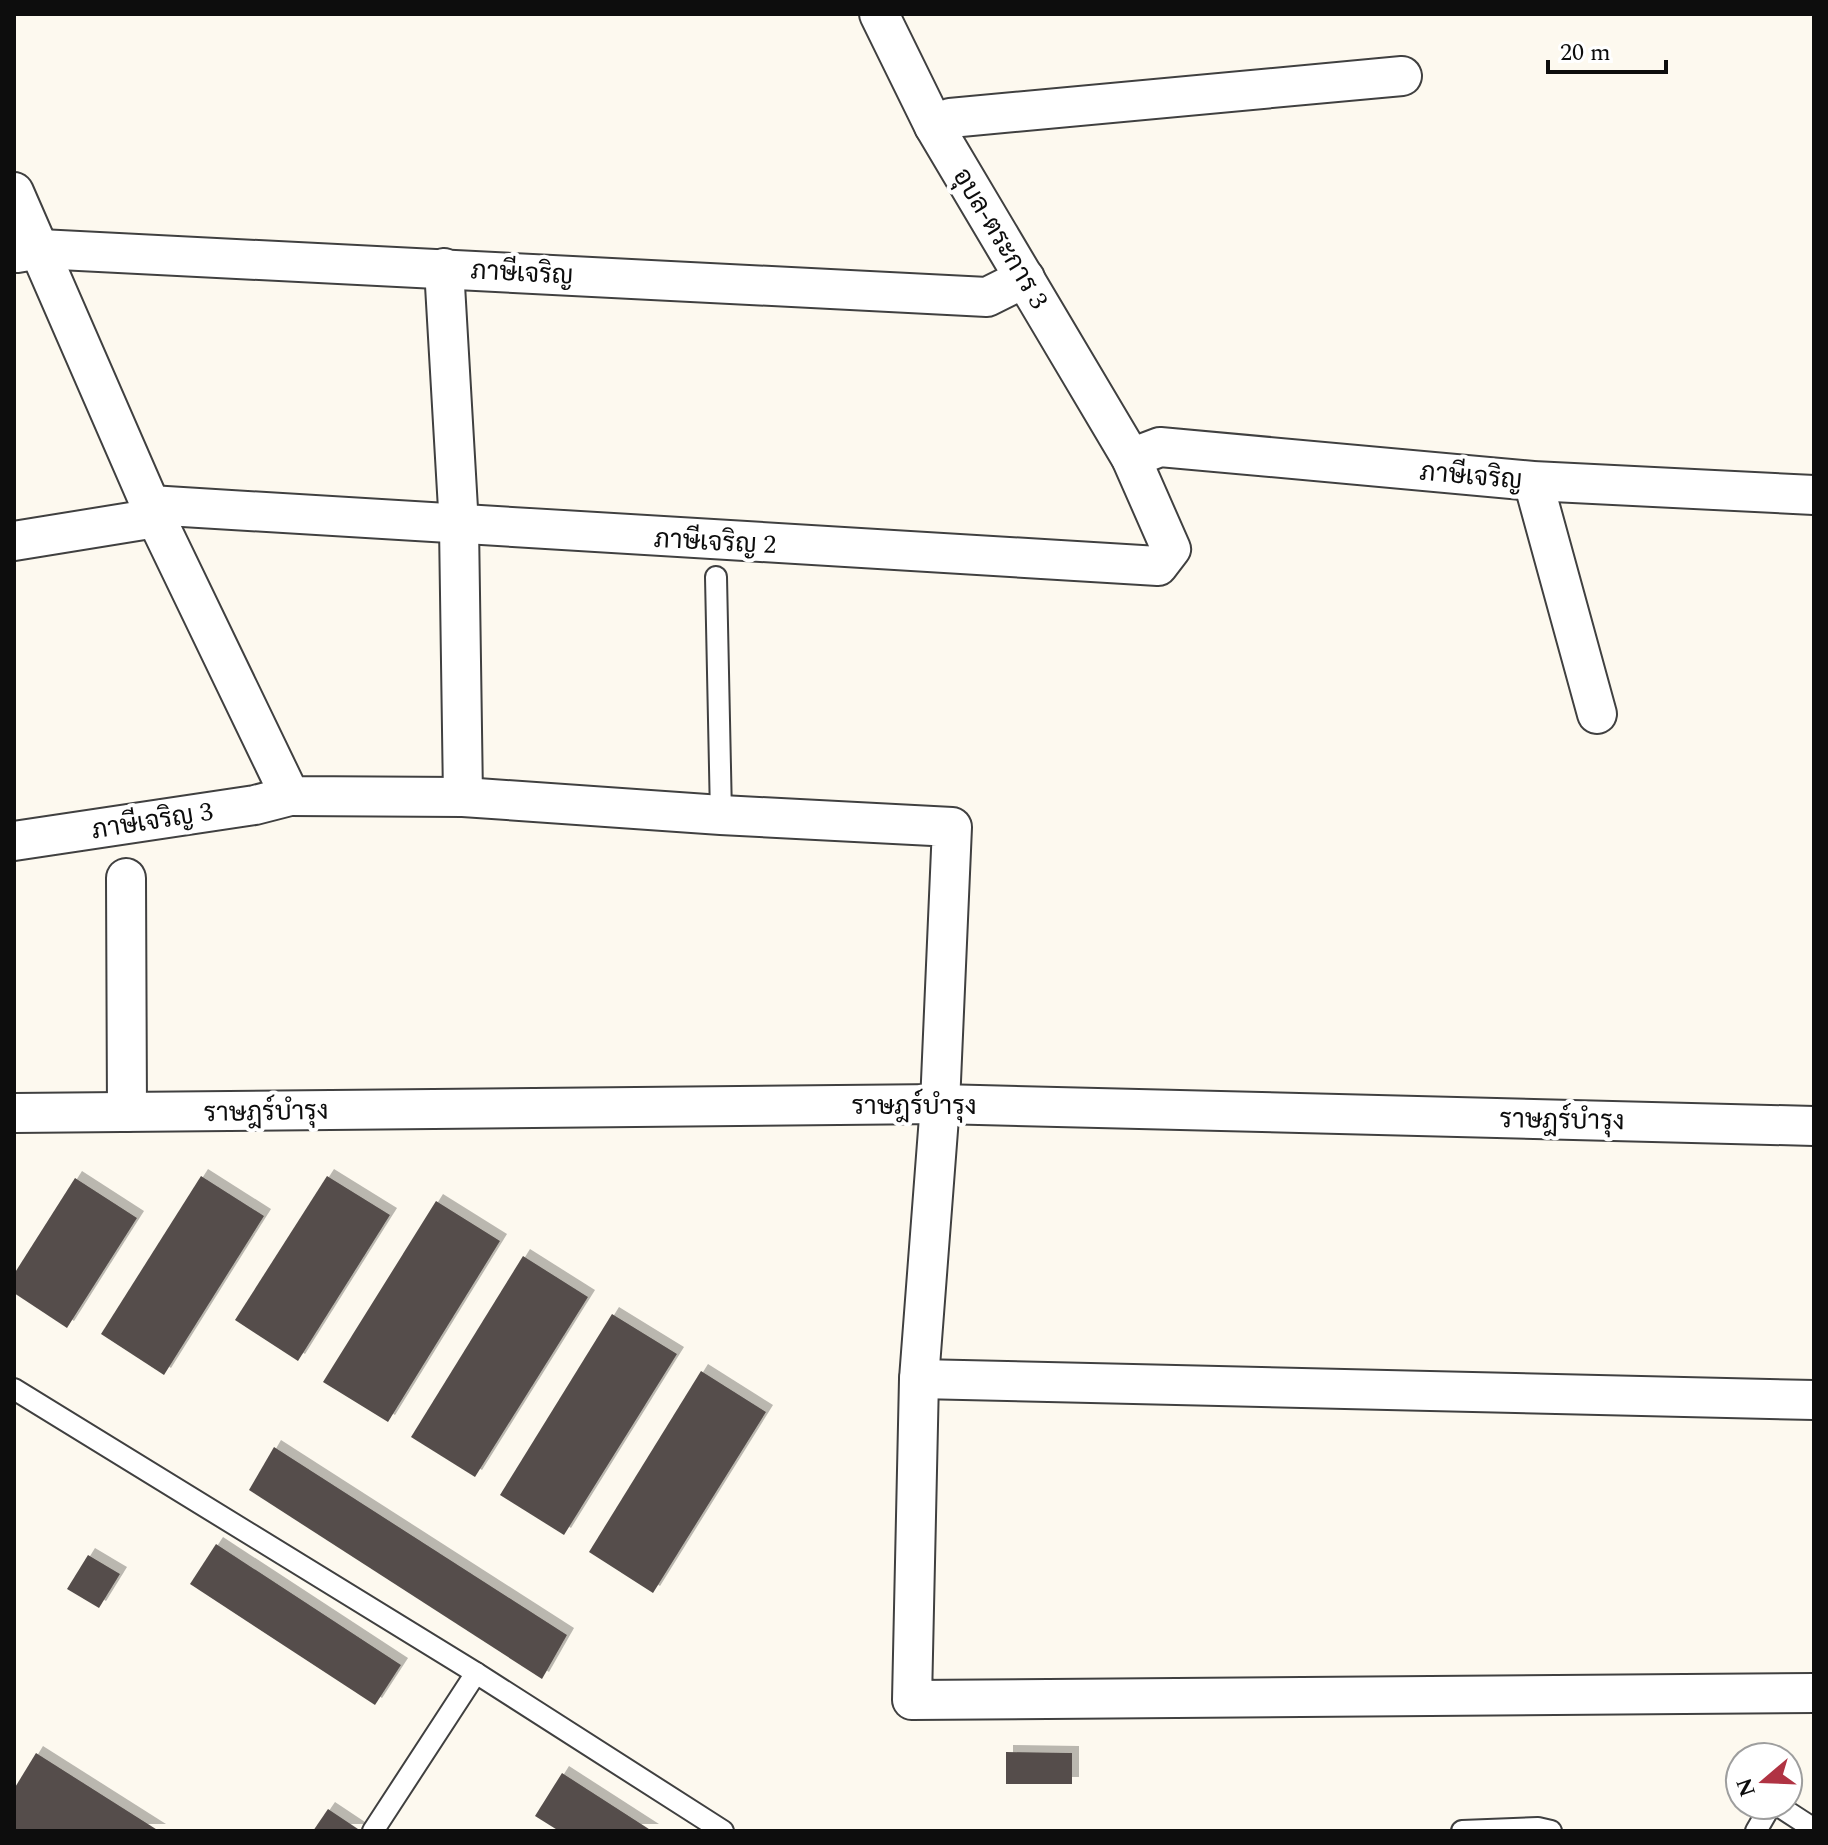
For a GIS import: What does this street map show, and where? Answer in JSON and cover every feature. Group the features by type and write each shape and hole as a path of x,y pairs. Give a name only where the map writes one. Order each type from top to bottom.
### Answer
{"street":[{"name":"อุบล-ตระการ 3","path":"879,14 934,126 1131,458"},
{"path":"934,126 950,118 1402,76"},
{"path":"14,192 27,251 290,796"},
{"name":"ภาษีเจริญ","path":"27,251 444,268 987,297 1025,278"},
{"path":"444,268 459,526 463,797"},
{"name":"ภาษีเจริญ","path":"1131,458 1160,447 1533,481 1814,495"},
{"name":"ภาษีเจริญ 2","path":"14,541 153,512 459,526 1158,566 1171,549 1131,458"},
{"path":"1533,481 1597,714"},
{"name":"ภาษีเจริญ 3","path":"14,841 255,805 290,796 463,797 952,827 940,1104"},
{"path":"126,878 127,1112"},
{"path":"940,1104 919,1379 912,1700 1814,1693"},
{"name":"ราษฎร์บำรุง","path":"14,1113 940,1104 1814,1126"},
{"path":"919,1379 1814,1400"}],"lane":[{"path":"716,577 721,815"},
{"path":"14,1389 476,1673 723,1831"},
{"path":"373,1831 476,1673"},
{"path":"1462,1831 1538,1828 1551,1831"}],"building":[{"path":"201,1176 264,1216 164,1375 101,1334"},
{"path":"327,1176 390,1215 298,1361 235,1320"},
{"path":"75,1178 137,1218 67,1328 14,1293 14,1274"},
{"path":"436,1201 500,1241 388,1422 323,1382"},
{"path":"523,1256 588,1297 475,1477 411,1437"},
{"path":"612,1314 677,1354 564,1535 500,1495"},
{"path":"701,1371 766,1412 653,1593 589,1552"},
{"path":"274,1447 567,1635 542,1679 249,1490"},
{"path":"216,1544 401,1665 375,1705 190,1584"},
{"path":"88,1555 120,1574 99,1608 67,1589"},
{"path":"1006,1752 1072,1753 1072,1784 1006,1784"},
{"path":"36,1753 159,1831 14,1831 14,1789"},
{"path":"562,1773 652,1831 559,1831 535,1816"},
{"path":"328,1809 361,1831 313,1831"}]}
